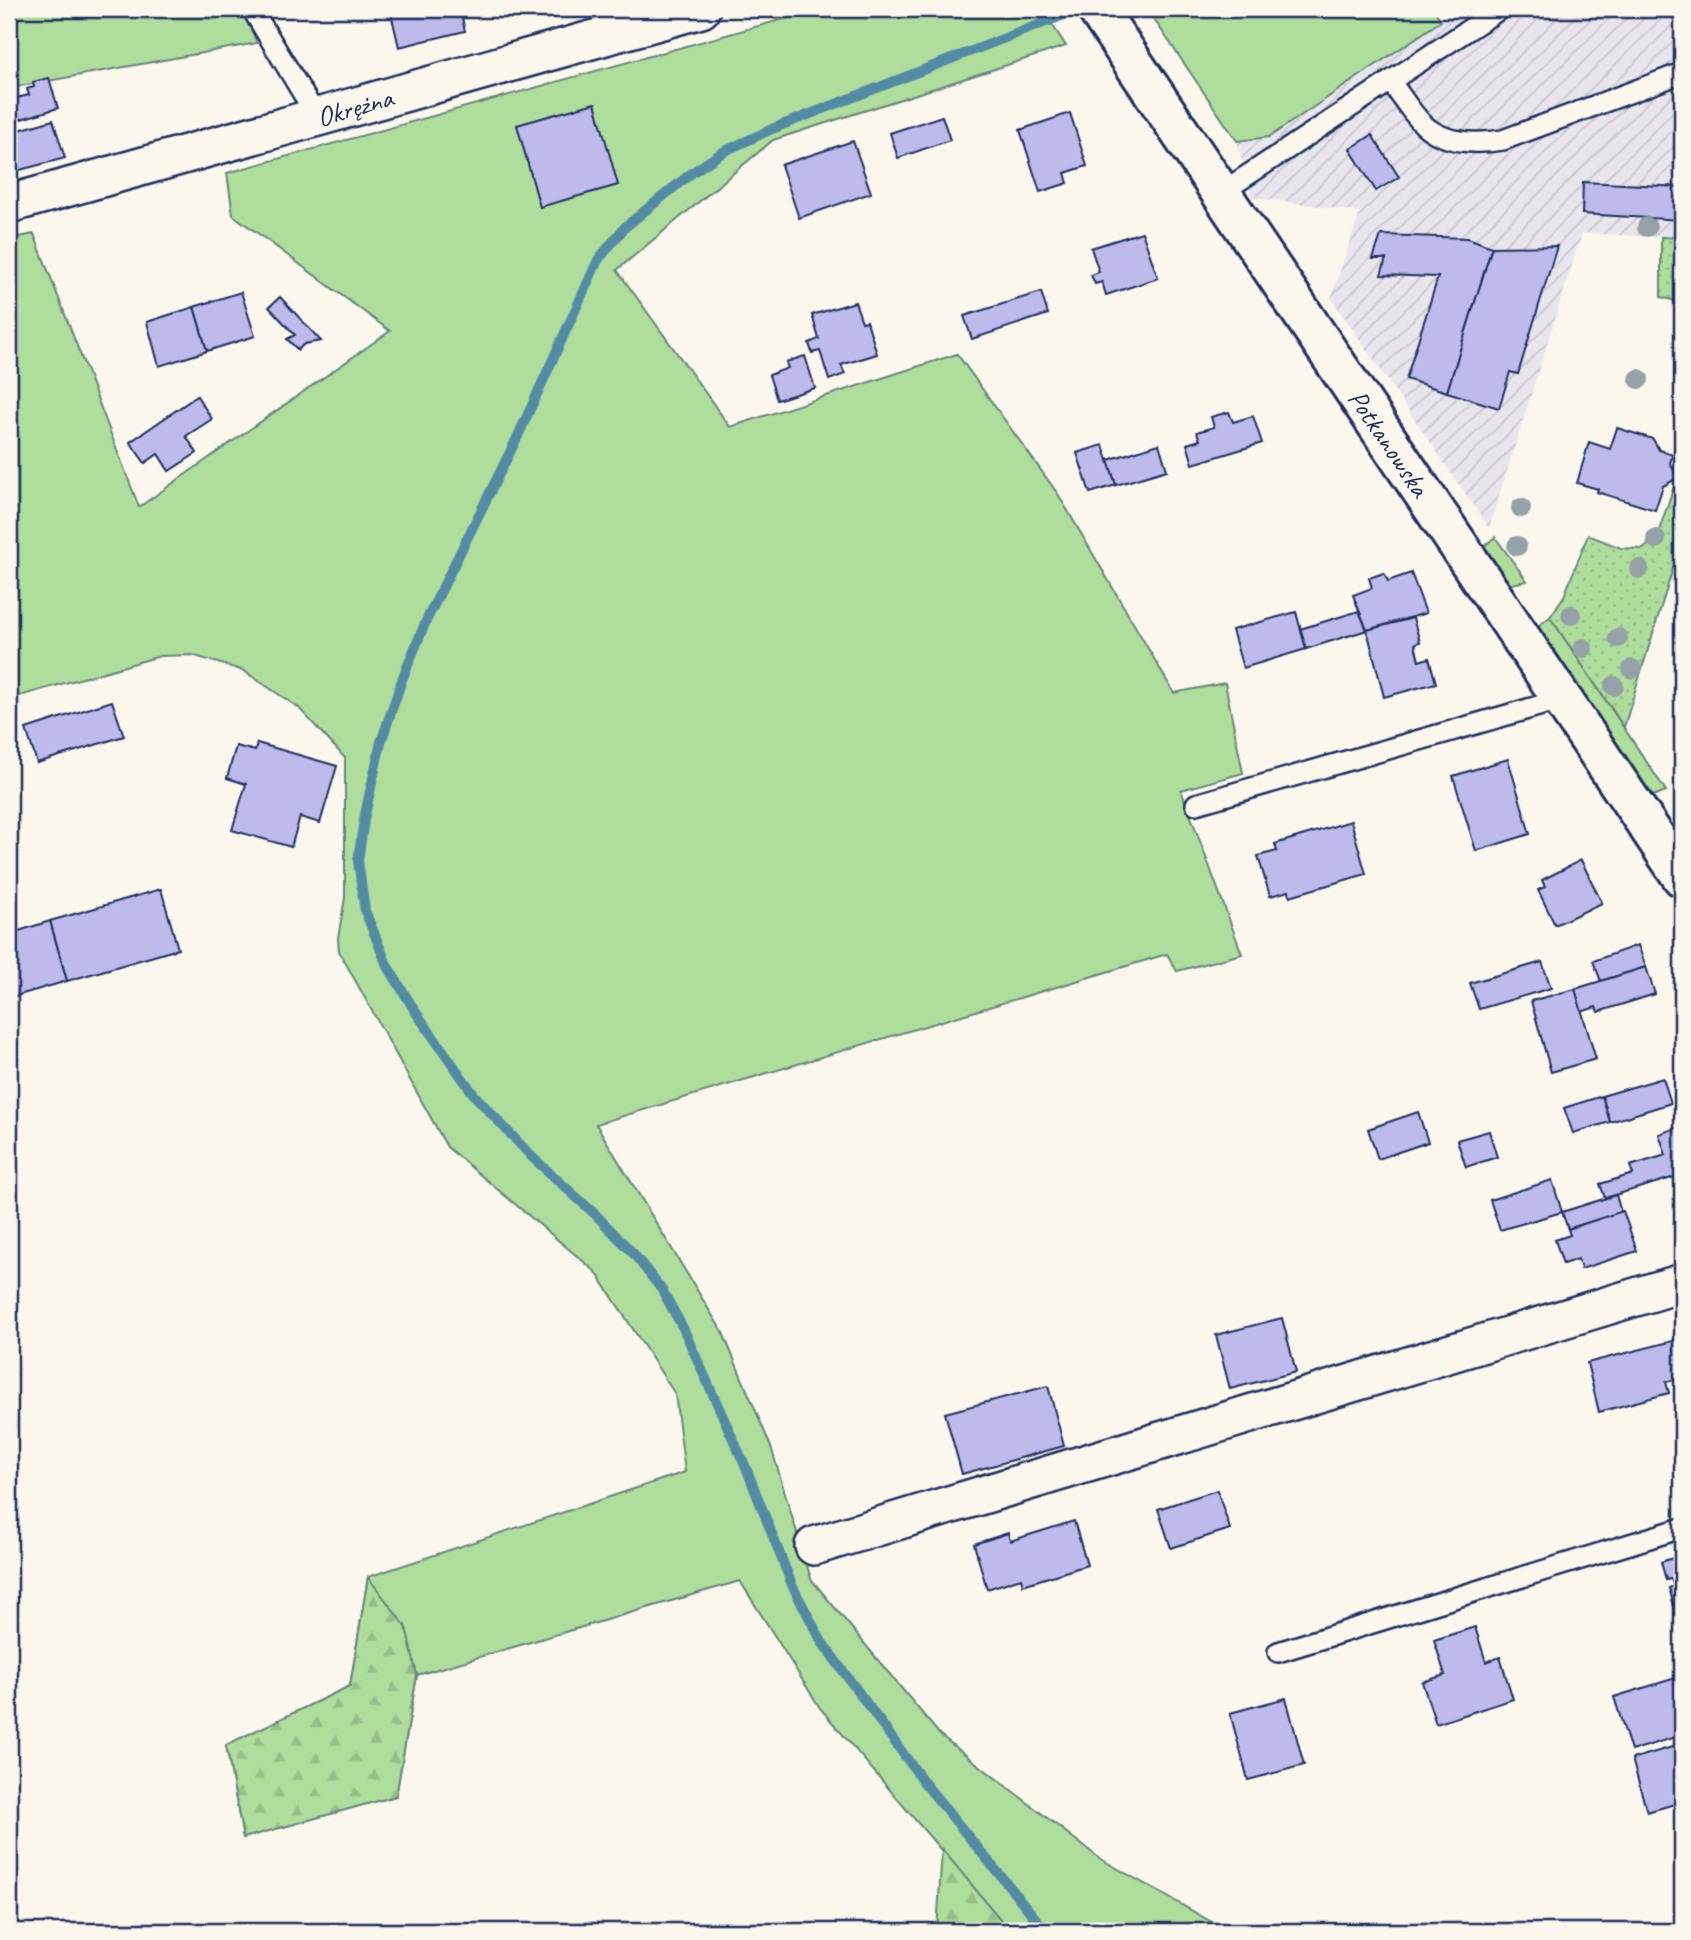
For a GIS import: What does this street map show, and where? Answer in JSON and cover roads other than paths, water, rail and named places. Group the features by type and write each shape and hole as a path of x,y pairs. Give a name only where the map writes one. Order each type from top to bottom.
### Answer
{"street":[{"name":"Okrężna","path":"9,204 701,9"},
{"name":"Potkanowska","path":"1097,9 1682,877"},
{"path":"814,1546 1682,1283"}],"lane":[{"path":"252,9 317,117"},
{"path":"1222,192 1500,9"},
{"path":"1390,81 1425,125 1446,138 1478,144 1503,140 1682,74"},
{"path":"1196,804 1563,699"},
{"path":"1278,1651 1682,1528"}],"waterway":[{"path":"1046,1931 926,1785 822,1642 792,1585 747,1470 683,1328 662,1290 633,1253 531,1156 475,1096 415,1011 387,965 365,911 358,861 381,742 426,621 518,436 598,260 625,227 693,172 723,152 772,129 1074,11"}]}
